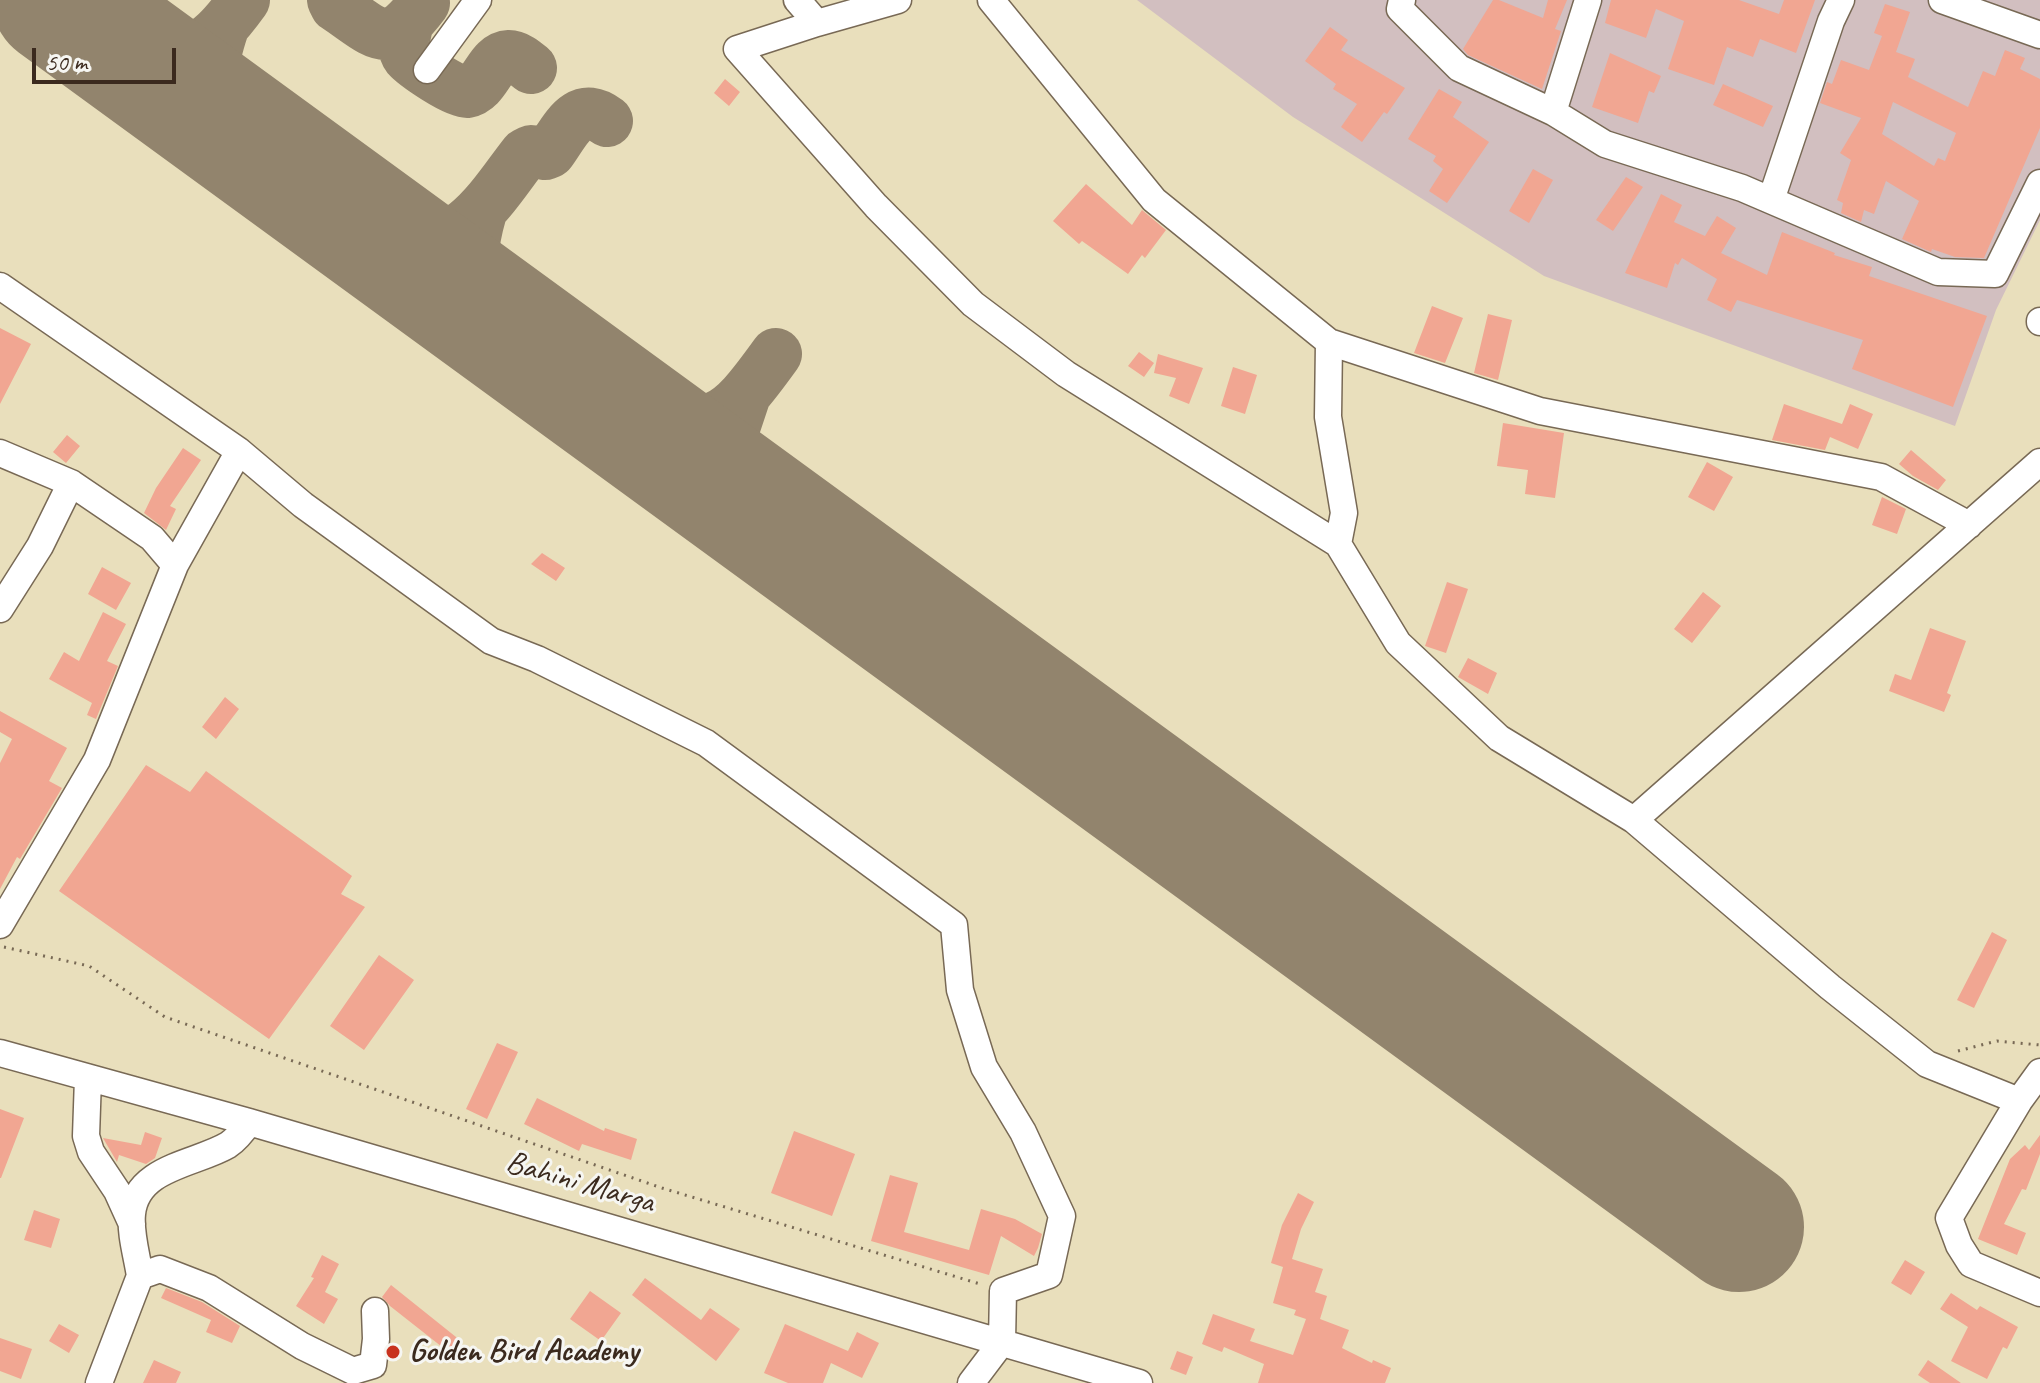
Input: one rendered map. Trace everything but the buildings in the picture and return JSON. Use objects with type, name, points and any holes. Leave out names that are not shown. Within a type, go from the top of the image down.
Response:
[{"type":"street","points":[[427,70],[478,0]]},
{"type":"street","points":[[797,0],[817,23]]},
{"type":"street","points":[[898,0],[737,49],[876,206],[973,304],[1066,374],[1338,544],[1398,643],[1499,738],[1634,820],[1830,987],[1927,1064],[2019,1101]]},
{"type":"street","points":[[991,0],[1154,200],[1329,342],[1540,411],[1881,477],[1969,525]]},
{"type":"street","points":[[1402,0],[1400,9],[1459,68],[1553,112],[1605,144],[1742,188],[1938,272],[1995,274],[2040,183]]},
{"type":"street","points":[[1553,112],[1588,0]]},
{"type":"street","points":[[1771,200],[1831,21],[1841,0]]},
{"type":"street","points":[[1942,0],[2040,35]]},
{"type":"street","points":[[0,286],[239,451],[303,505],[491,641],[537,659],[706,743],[954,925],[960,990],[984,1067],[1023,1132],[1062,1216],[1049,1275],[1003,1291],[1002,1342],[971,1383]]},
{"type":"street","points":[[1329,342],[1328,417],[1344,513],[1338,544]]},
{"type":"street","points":[[0,925],[97,760],[175,565],[239,451]]},
{"type":"street","points":[[0,453],[71,483],[152,538],[175,565]]},
{"type":"street","points":[[1634,820],[2040,462]]},
{"type":"street","points":[[0,609],[40,546],[71,483]]},
{"type":"street","name":"Bahini Marga","points":[[0,1053],[249,1122],[1139,1383]]},
{"type":"street","points":[[2040,1072],[2019,1101],[1949,1218],[1959,1245],[1971,1264],[2040,1293]]},
{"type":"street","points":[[88,1078],[86,1136],[91,1152],[117,1191],[132,1224]]},
{"type":"street","points":[[99,1383],[140,1276],[132,1224],[134,1203],[141,1189],[155,1177],[227,1145],[249,1122]]},
{"type":"street","points":[[140,1276],[160,1269],[209,1288],[302,1346],[353,1371],[373,1365],[375,1311]]},
{"type":"path","points":[[0,946],[89,966],[165,1017],[662,1188],[1003,1291]]},
{"type":"path","points":[[1927,1064],[1970,1046],[1997,1041],[2040,1045]]},
{"type":"shaded area","points":[[1137,0],[2040,0],[2040,220],[1996,310],[1955,426],[1544,276],[1293,117]]},
{"type":"taxiway","points":[[118,45],[160,54],[191,50],[217,32],[244,0]]},
{"type":"taxiway","points":[[333,0],[336,6],[363,25],[382,34],[401,28],[424,3]]},
{"type":"taxiway","points":[[407,26],[404,46],[408,57],[436,78],[462,91],[467,92],[479,85],[502,58],[515,57],[531,68]]},
{"type":"taxiway","points":[[223,28],[215,57],[213,81],[219,105],[235,130]]},
{"type":"taxiway","points":[[373,231],[403,241],[424,242],[443,238],[475,216],[525,154],[531,151],[550,152],[567,127],[580,115],[588,113],[607,121]]},
{"type":"taxiway","points":[[481,212],[473,247],[475,272],[484,295],[502,325]]},
{"type":"taxiway","points":[[628,416],[681,422],[700,422],[716,417],[743,396],[776,354]]},
{"type":"taxiway","points":[[744,398],[734,428],[734,451],[750,506]]},
{"type":"runway","points":[[57,0],[1739,1227]]},
{"type":"place","name":"Golden Bird Academy","points":[[393,1352]]}]
